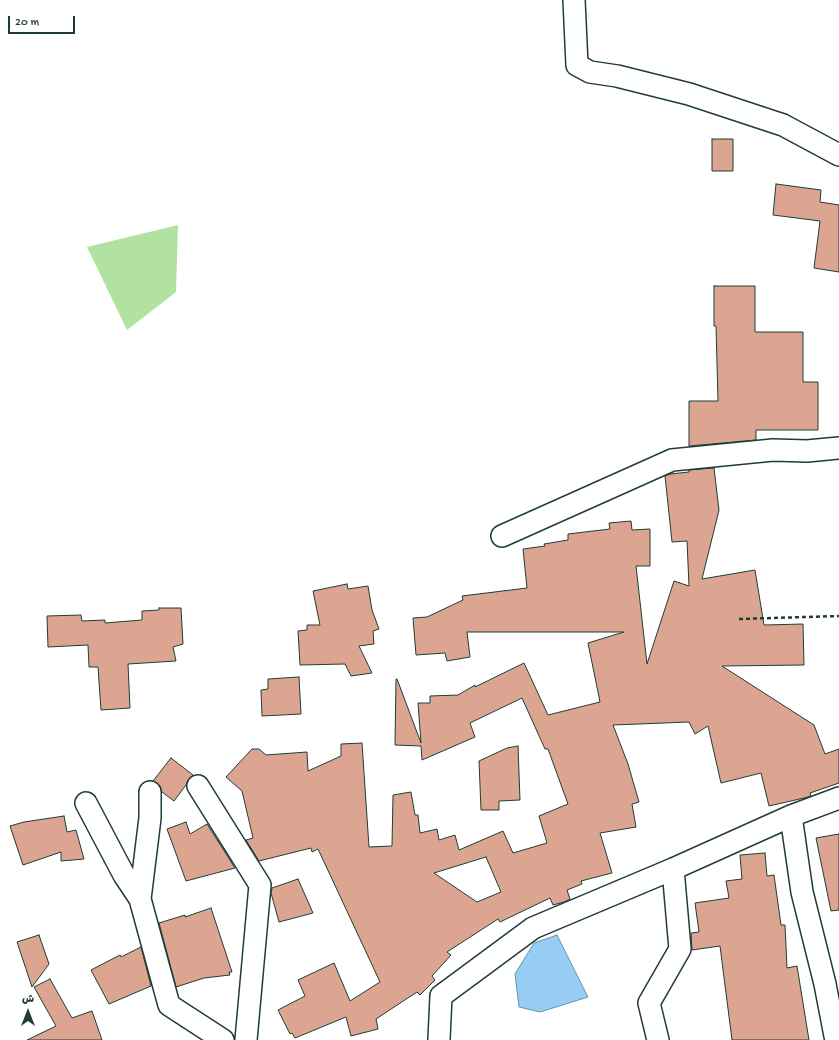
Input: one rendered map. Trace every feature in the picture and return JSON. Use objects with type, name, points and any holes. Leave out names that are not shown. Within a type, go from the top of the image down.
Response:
[{"type":"street","points":[[574,0],[578,65],[590,72],[617,76],[690,94],[776,123],[839,155]]},
{"type":"street","points":[[502,536],[672,460],[773,450],[807,451],[839,448]]},
{"type":"street","points":[[198,786],[260,885],[246,1040]]},
{"type":"street","points":[[140,899],[150,818],[150,792]]},
{"type":"street","points":[[439,1040],[441,996],[533,928],[672,869],[791,816],[839,798]]},
{"type":"street","points":[[86,803],[124,875],[140,899],[169,1005],[223,1040]]},
{"type":"street","points":[[791,816],[802,892],[825,984],[835,1036],[838,1040]]},
{"type":"street","points":[[658,1040],[649,1003],[680,949],[672,869]]},
{"type":"path","points":[[739,619],[839,616]]},
{"type":"green space","points":[[178,225],[176,292],[127,330],[87,247]]},
{"type":"water","points":[[557,935],[588,997],[540,1012],[519,1007],[515,974],[534,943]]},
{"type":"building","points":[[712,139],[733,139],[733,171],[712,171]]},
{"type":"building","points":[[776,184],[821,190],[820,202],[839,205],[839,272],[814,268],[820,221],[773,215]]},
{"type":"building","points":[[714,286],[755,286],[755,332],[803,332],[803,382],[818,382],[818,430],[756,430],[756,440],[689,446],[689,401],[718,401],[716,326],[714,326]]},
{"type":"building","points":[[714,468],[719,510],[702,579],[755,570],[764,625],[803,624],[804,665],[722,666],[814,725],[825,754],[839,749],[839,783],[810,793],[811,796],[769,806],[761,773],[721,783],[708,726],[695,734],[689,722],[613,725],[628,764],[639,802],[632,804],[636,827],[600,833],[612,873],[581,881],[582,884],[567,890],[570,899],[564,902],[553,905],[550,898],[500,922],[498,919],[447,952],[451,955],[432,976],[435,980],[420,995],[417,992],[376,1019],[378,1029],[351,1036],[346,1017],[295,1038],[292,1033],[290,1034],[278,1010],[305,996],[298,980],[334,963],[350,1001],[380,982],[318,849],[312,852],[311,848],[259,861],[246,840],[253,838],[242,791],[226,777],[252,749],[259,749],[266,755],[307,752],[308,771],[341,756],[341,744],[362,743],[369,847],[392,846],[393,795],[411,792],[415,815],[418,815],[420,833],[437,829],[439,840],[455,835],[459,850],[503,831],[513,853],[547,843],[539,816],[568,804],[548,749],[545,749],[522,698],[470,723],[475,737],[422,760],[421,746],[395,745],[396,679],[421,743],[418,703],[430,703],[430,696],[458,695],[475,685],[475,687],[524,663],[548,715],[600,702],[588,643],[624,632],[467,632],[470,657],[447,661],[445,653],[416,655],[413,618],[427,617],[463,600],[462,596],[527,588],[523,549],[545,546],[544,544],[568,540],[568,534],[610,529],[609,523],[631,521],[632,530],[650,529],[650,566],[636,566],[647,664],[674,581],[689,586],[687,541],[672,542],[665,476],[689,472],[689,470]],"holes":[[[486,857],[501,892],[477,902],[434,873]]]},
{"type":"building","points":[[347,584],[348,589],[368,586],[372,610],[379,629],[373,631],[374,644],[359,646],[372,673],[351,676],[345,664],[300,665],[298,631],[307,630],[307,625],[320,625],[313,591]]},
{"type":"building","points":[[159,608],[181,608],[183,644],[173,647],[176,661],[128,664],[130,708],[101,710],[98,667],[89,667],[88,645],[48,647],[47,616],[81,615],[82,621],[105,620],[105,623],[142,620],[142,611],[159,610]]},
{"type":"building","points":[[299,677],[301,714],[262,716],[261,690],[268,689],[268,679]]},
{"type":"building","points":[[518,746],[520,800],[499,801],[499,810],[481,810],[479,761],[507,748]]},
{"type":"building","points":[[171,758],[193,775],[174,801],[162,792],[160,786],[153,781]]},
{"type":"building","points":[[64,816],[67,832],[76,830],[84,859],[61,861],[61,852],[23,865],[10,826],[24,822]]},
{"type":"building","points":[[186,822],[190,834],[207,824],[235,868],[186,881],[167,829]]},
{"type":"building","points":[[839,834],[839,910],[831,911],[816,838]]},
{"type":"building","points":[[765,853],[767,876],[774,875],[781,925],[785,925],[787,968],[797,966],[809,1040],[732,1040],[720,946],[692,950],[691,933],[699,932],[695,903],[729,898],[726,881],[742,879],[740,855]]},
{"type":"building","points":[[298,879],[313,913],[279,922],[271,893],[272,888]]},
{"type":"building","points":[[211,908],[232,972],[229,972],[230,975],[204,978],[176,987],[159,923],[185,915],[185,917]]},
{"type":"building","points":[[39,935],[49,964],[32,987],[17,942]]},
{"type":"building","points":[[141,947],[151,986],[109,1004],[91,970],[120,955],[121,957]]},
{"type":"building","points":[[50,979],[72,1018],[92,1011],[102,1040],[27,1040],[56,1026],[34,987]]}]
